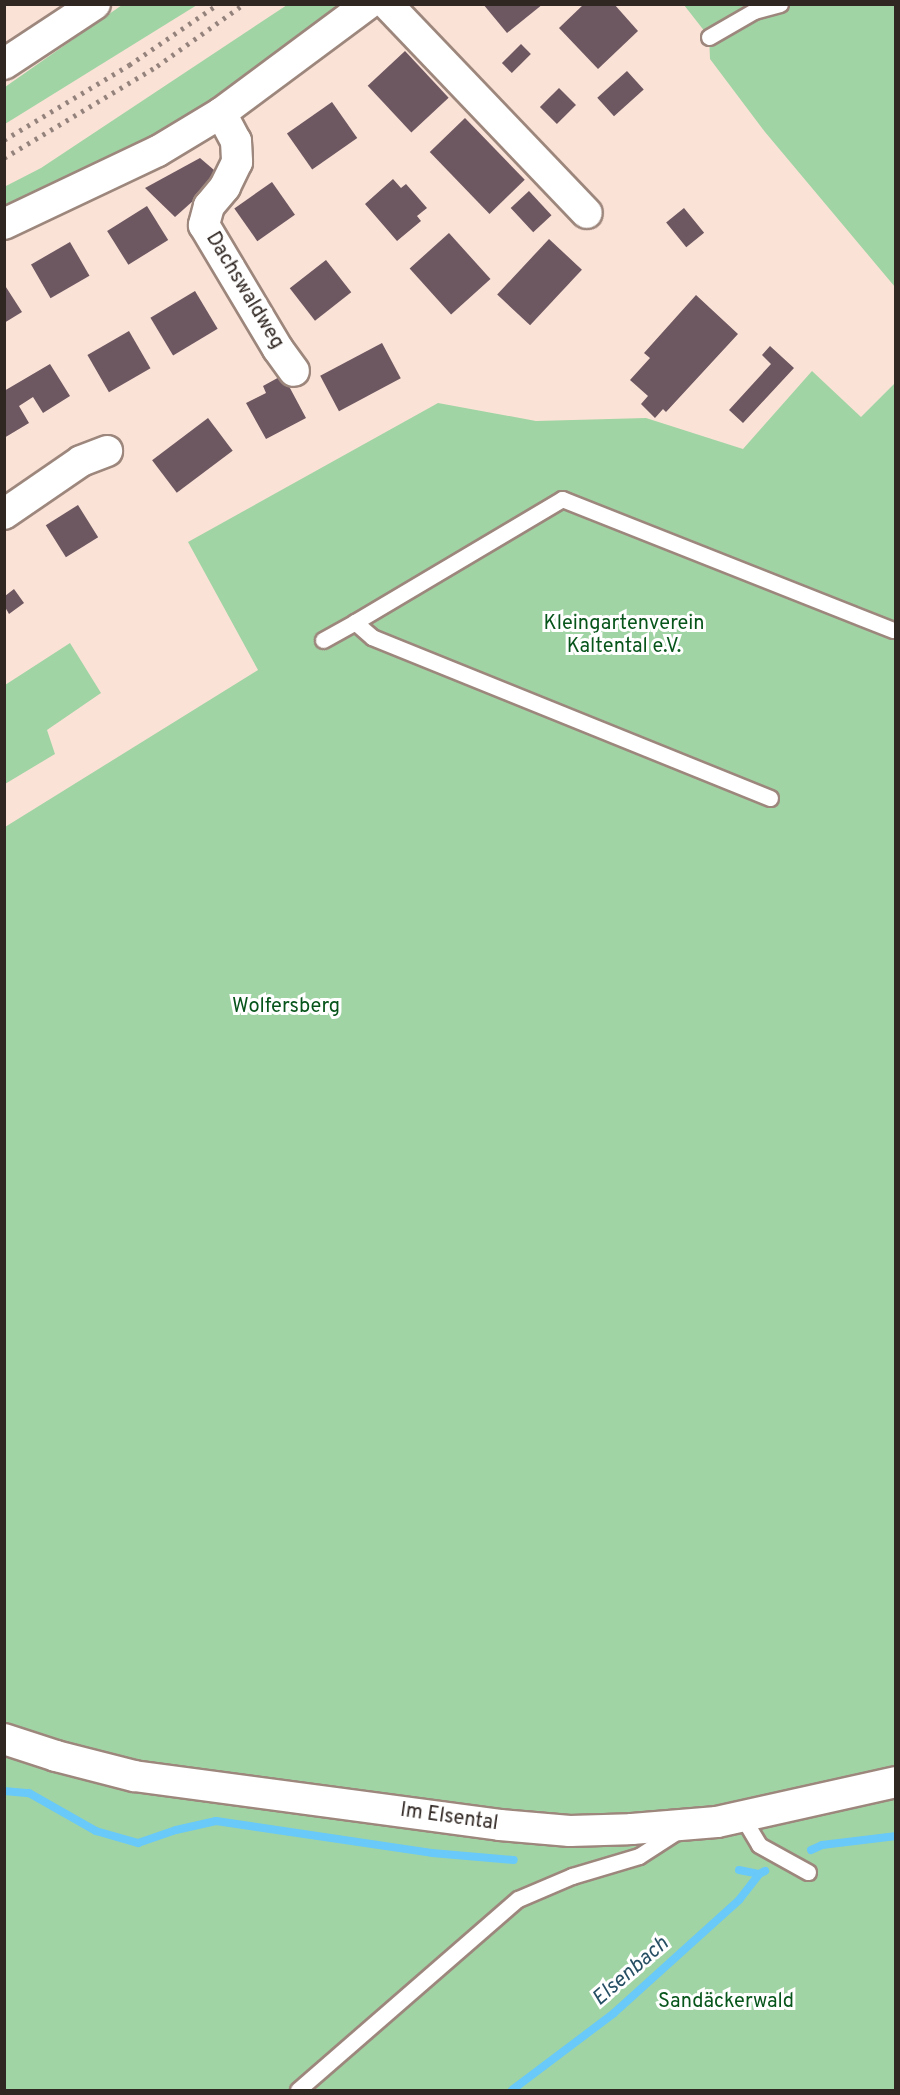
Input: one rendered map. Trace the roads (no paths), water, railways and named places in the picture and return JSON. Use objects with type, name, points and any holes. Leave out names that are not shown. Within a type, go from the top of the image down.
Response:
[{"type":"street","points":[[4,64],[95,4]]},
{"type":"street","points":[[4,224],[159,151],[221,112],[368,4]]},
{"type":"street","points":[[387,4],[587,213]]},
{"type":"street","name":"Dachswaldweg","points":[[221,112],[236,141],[237,162],[225,187],[210,206],[204,225],[278,349],[294,371]]},
{"type":"street","points":[[4,514],[81,461],[108,451]]},
{"type":"street","name":"Im Elsental","points":[[4,1739],[56,1756],[134,1776],[500,1826],[570,1831],[687,1826],[743,1818],[896,1782]]},
{"type":"lane","points":[[709,37],[754,11],[780,4]]},
{"type":"lane","points":[[323,640],[562,499],[893,630]]},
{"type":"lane","points":[[355,622],[372,637],[770,798]]},
{"type":"lane","points":[[743,1818],[759,1845],[808,1872]]},
{"type":"lane","points":[[298,2091],[518,1899],[572,1876],[639,1856],[687,1826]]},
{"type":"waterway","points":[[4,1791],[29,1793],[96,1831],[138,1843],[176,1830],[216,1821],[432,1853],[514,1860]]},
{"type":"waterway","name":"Elsenbach","points":[[811,1850],[822,1845],[896,1836]]},
{"type":"waterway","points":[[739,1870],[759,1874]]},
{"type":"waterway","name":"Elsenbach","points":[[512,2090],[614,2013],[739,1900],[759,1874],[765,1871]]},
{"type":"railway","points":[[4,140],[129,65],[218,4]]},
{"type":"railway","points":[[4,158],[157,66],[244,4]]},
{"type":"park label","name":"Kleingartenverein Kaltental e.V.","points":[[624,636]]},
{"type":"park label","name":"Wolfersberg","points":[[286,1007]]},
{"type":"park label","name":"Sandäckerwald","points":[[726,2002]]}]
